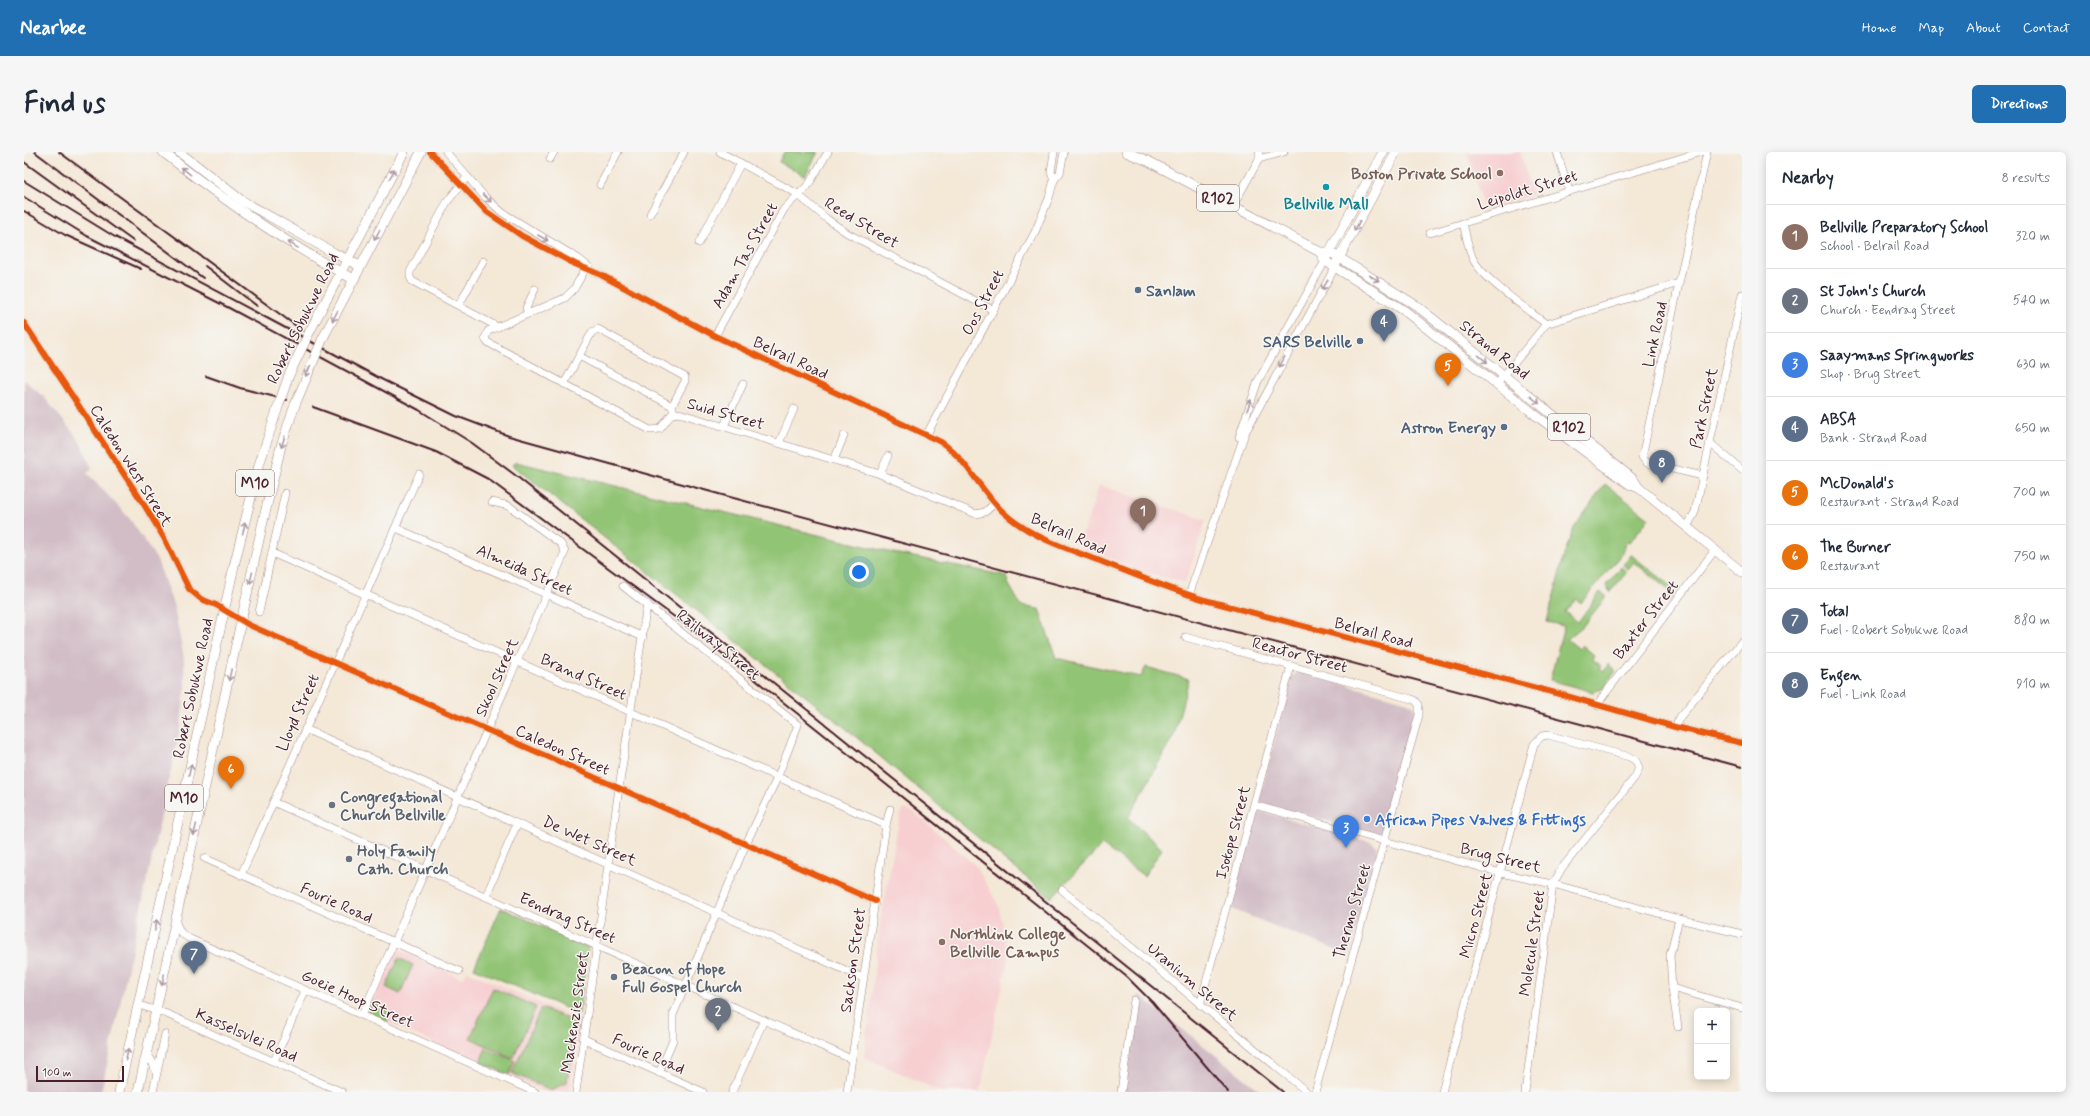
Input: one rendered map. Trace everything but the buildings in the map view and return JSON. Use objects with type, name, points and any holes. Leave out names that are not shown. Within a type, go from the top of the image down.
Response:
[{"type":"main road","points":[[163,152],[231,205],[327,265],[353,279]]},
{"type":"main road","points":[[179,152],[241,200],[334,253],[360,266]]},
{"type":"main road","name":"Robert Sobukwe Road","points":[[119,1092],[224,610],[259,465],[289,375],[340,272],[404,152]]},
{"type":"main road","name":"Robert Sobukwe Road","points":[[138,1092],[275,471],[295,405],[323,338],[421,152]]},
{"type":"main road","name":"Strand Road","points":[[1126,152],[1148,161],[1233,206],[1340,258],[1417,306],[1633,479],[1639,488],[1742,572]]},
{"type":"main road","name":"Strand Road","points":[[1137,152],[1148,161]]},
{"type":"main road","points":[[1325,252],[1383,152]]},
{"type":"main road","points":[[1334,267],[1396,152]]},
{"type":"main road","name":"Strand Road","points":[[1325,252],[1325,261],[1389,300],[1583,450],[1629,484],[1639,488]]},
{"type":"main road","points":[[1417,306],[1415,312],[1435,329],[1441,340]]},
{"type":"main road","points":[[1564,424],[1563,428],[1578,442],[1583,450]]},
{"type":"street","name":"Belrail Road","points":[[430,152],[487,212],[509,228],[586,267]]},
{"type":"street","name":"Belrail Road","points":[[446,152],[503,213],[594,272],[715,336],[927,434],[941,442],[954,452],[994,504],[1017,524],[1049,542],[1189,595],[1563,695],[1675,727],[1742,743]]},
{"type":"street","points":[[550,159],[554,152]]},
{"type":"street","points":[[600,186],[618,152]]},
{"type":"street","points":[[650,214],[684,152]]},
{"type":"street","name":"Reed Street","points":[[720,152],[798,196],[847,233],[992,310]]},
{"type":"street","name":"Adam Tas Street","points":[[715,336],[777,221],[787,205],[813,180],[828,152]]},
{"type":"street","name":"Oos Street","points":[[1054,152],[1051,172],[1054,180]]},
{"type":"street","name":"Oos Street","points":[[927,434],[1035,232],[1049,198],[1054,180],[1060,173],[1064,152]]},
{"type":"street","points":[[1233,206],[1259,156],[1284,152]]},
{"type":"street","points":[[1557,152],[1569,191]]},
{"type":"street","name":"Leipoldt Street","points":[[1430,233],[1701,152]]},
{"type":"street","name":"Link Road","points":[[1702,476],[1647,464],[1642,457],[1707,152]]},
{"type":"street","points":[[699,243],[741,163]]},
{"type":"street","points":[[467,176],[447,202],[409,275],[412,281],[498,327],[565,298],[574,289],[586,267]]},
{"type":"street","points":[[1463,223],[1473,259],[1478,266],[1491,279],[1546,324]]},
{"type":"street","points":[[459,305],[483,261]]},
{"type":"street","points":[[1230,470],[1243,422],[1258,381],[1325,261]]},
{"type":"street","points":[[1189,595],[1230,470],[1244,433],[1334,267]]},
{"type":"street","points":[[1497,384],[1546,324],[1679,283]]},
{"type":"street","points":[[528,314],[526,308],[535,289]]},
{"type":"street","name":"Park Street","points":[[1687,527],[1695,512],[1740,315],[1742,294]]},
{"type":"street","name":"Caledon West Street","points":[[24,323],[143,503],[164,538],[189,589],[201,599],[224,610],[241,621]]},
{"type":"street","name":"Suid Street","points":[[498,327],[486,333],[485,338],[489,344],[650,430],[660,429],[673,410],[681,414],[880,474],[976,514],[985,512],[994,504]]},
{"type":"street","points":[[564,384],[579,356],[592,332],[598,330],[682,374],[685,377],[685,381],[673,410],[579,356]]},
{"type":"street","points":[[724,426],[743,384]]},
{"type":"street","points":[[779,443],[794,408]]},
{"type":"street","points":[[834,460],[844,436]]},
{"type":"street","points":[[1710,443],[1742,470]]},
{"type":"street","points":[[880,474],[888,456]]},
{"type":"street","name":"Lloyd Street","points":[[241,875],[334,662],[396,528],[419,474]]},
{"type":"street","points":[[259,612],[285,493]]},
{"type":"street","name":"Skool Street","points":[[362,1015],[563,560],[565,552],[561,544],[509,506],[492,502]]},
{"type":"street","name":"Almeida Street","points":[[396,528],[548,594],[643,638]]},
{"type":"street","name":"Baxter Street","points":[[1598,706],[1601,699],[1714,550]]},
{"type":"street","name":"Brand Street","points":[[272,554],[778,776],[886,825]]},
{"type":"street","name":"Railway Street","points":[[623,586],[798,725],[778,776]]},
{"type":"street","name":"Mackenzie Street","points":[[576,1092],[630,712],[643,638],[647,604]]},
{"type":"street","name":"Caledon Street","points":[[241,621],[875,900]]},
{"type":"street","name":"Reactor Street","points":[[1185,637],[1408,698]]},
{"type":"street","points":[[1675,727],[1680,717],[1742,641]]},
{"type":"street","name":"Isotope Street","points":[[1200,1005],[1291,666]]},
{"type":"street","name":"Thermo Street","points":[[1316,1092],[1419,715],[1419,705],[1414,700],[1408,698]]},
{"type":"street","name":"De Wet Street","points":[[305,729],[863,978]]},
{"type":"street","name":"Micro Street","points":[[1442,1092],[1534,744],[1542,736],[1548,735],[1630,758],[1636,761],[1639,768],[1635,777]]},
{"type":"street","points":[[659,1073],[674,1040],[673,1015],[746,844],[778,776]]},
{"type":"street","name":"Molecule Street","points":[[1525,1092],[1553,884],[1562,868],[1635,777]]},
{"type":"street","name":"Eendrag Street","points":[[273,802],[851,1059]]},
{"type":"street","name":"Brug Street","points":[[1254,805],[1501,872],[1553,884],[1680,919],[1742,934]]},
{"type":"street","name":"Sackson Street","points":[[846,1092],[886,825],[890,809]]},
{"type":"street","points":[[486,896],[518,824]]},
{"type":"street","name":"Fourie Road","points":[[204,858],[459,971]]},
{"type":"street","name":"Uranium Street","points":[[1062,890],[1307,1092]]},
{"type":"street","points":[[1678,1027],[1672,988],[1670,955],[1680,919]]},
{"type":"street","name":"Goeie Hoop Street","points":[[176,923],[181,933],[190,939],[535,1092]]},
{"type":"street","points":[[1672,988],[1742,1008]]},
{"type":"street","points":[[274,1061],[305,991]]},
{"type":"street","points":[[1121,1092],[1134,1000]]},
{"type":"street","name":"Kasselsvlei Road","points":[[139,1005],[156,1010],[342,1092]]},
{"type":"street","points":[[732,1092],[764,1020]]},
{"type":"street","points":[[152,1092],[165,1034]]},
{"type":"street","name":"Fourie Road","points":[[584,1039],[703,1092]]},
{"type":"street","points":[[147,1053],[157,1074]]},
{"type":"shaded area","name":"Boston Private School","points":[[1467,152],[1520,152],[1533,195],[1484,209]]},
{"type":"shaded area","points":[[24,380],[44,397],[79,440],[92,468],[87,473],[130,519],[157,560],[174,607],[184,659],[185,686],[181,724],[101,1092],[24,1092]]},
{"type":"shaded area","points":[[1099,485],[1206,520],[1185,583],[1150,574],[1081,547],[1080,542]]},
{"type":"shaded area","points":[[1300,672],[1408,702],[1414,705],[1415,712],[1384,829],[1379,834],[1264,804],[1259,801],[1291,676]]},
{"type":"shaded area","name":"Northlink College Bellville Campus","points":[[905,809],[914,812],[977,867],[998,905],[1008,960],[980,1092],[942,1092],[864,1057],[880,924],[899,821],[902,811]]},
{"type":"shaded area","points":[[1262,812],[1371,842],[1376,846],[1377,853],[1349,955],[1229,908],[1253,816]]},
{"type":"shaded area","points":[[397,949],[463,979],[467,971],[580,1021],[570,1092],[545,1092],[367,1013]]},
{"type":"shaded area","points":[[1138,994],[1262,1092],[1124,1092]]},
{"type":"green space","points":[[784,152],[818,152],[805,176],[779,162]]},
{"type":"green space","points":[[516,462],[889,552],[1007,576],[1008,583],[1021,606],[1039,609],[1056,658],[1141,677],[1146,667],[1189,679],[1174,735],[1128,818],[1162,849],[1144,876],[1102,845],[1051,898],[832,717],[512,465]]},
{"type":"green space","points":[[1605,484],[1649,518],[1630,542],[1628,541],[1624,546],[1624,551],[1581,603],[1576,599],[1565,612],[1578,622],[1600,592],[1607,596],[1582,627],[1567,639],[1579,649],[1582,645],[1594,655],[1592,659],[1601,666],[1599,669],[1604,672],[1608,664],[1616,671],[1602,689],[1593,692],[1550,680],[1564,626],[1547,622],[1565,552],[1574,528]]},
{"type":"green space","points":[[1631,555],[1674,588],[1674,596],[1669,602],[1664,598],[1670,591],[1634,562],[1628,569],[1623,565]]},
{"type":"green space","points":[[1621,567],[1627,572],[1610,592],[1606,585]]},
{"type":"green space","points":[[501,908],[588,947],[579,1014],[474,968]]},
{"type":"green space","points":[[399,958],[413,965],[400,994],[386,987]]},
{"type":"green space","points":[[493,988],[536,1007],[513,1058],[470,1038]]},
{"type":"green space","points":[[372,1002],[391,1012],[387,1022],[367,1013]]},
{"type":"green space","points":[[541,1008],[575,1022],[567,1082],[551,1090],[512,1073]]},
{"type":"green space","points":[[486,1048],[515,1061],[509,1075],[480,1062]]},
{"type":"railway","points":[[35,152],[203,278]]},
{"type":"railway","points":[[59,152],[303,331]]},
{"type":"railway","points":[[24,162],[133,241]]},
{"type":"railway","points":[[24,181],[115,237],[383,380],[456,416],[509,436],[726,496],[1742,767]]},
{"type":"railway","points":[[24,197],[87,236],[229,308],[419,410],[472,443],[515,475],[1283,1092]]},
{"type":"railway","points":[[24,211],[65,235],[141,269]]},
{"type":"railway","points":[[205,266],[257,306]]},
{"type":"railway","points":[[206,376],[240,388],[287,400]]},
{"type":"railway","points":[[313,407],[436,452],[488,479],[703,638],[1127,977],[1152,1002],[1228,1092]]},
{"type":"cycle path","points":[[430,152],[487,212],[522,236],[575,264],[601,275],[715,336],[941,442],[960,459],[1000,510],[1031,532],[1053,543],[1152,582],[1205,600],[1563,695],[1675,727],[1742,743]]},
{"type":"cycle path","points":[[24,323],[143,503],[164,538],[189,589],[201,599],[216,605],[249,625],[875,901]]},
{"type":"place","name":"Boston Private School","points":[[1500,173]]},
{"type":"place","name":"Bellville Mall","points":[[1326,187]]},
{"type":"place","name":"Sanlam","points":[[1138,290]]},
{"type":"place","name":"SARS Belville","points":[[1360,341]]},
{"type":"place","name":"ABSA","points":[[1384,342]]},
{"type":"place","name":"McDonald's","points":[[1448,386]]},
{"type":"place","name":"Astron Energy","points":[[1504,427]]},
{"type":"place","name":"Engen","points":[[1662,483]]},
{"type":"place","name":"Bellville Preparatory School","points":[[1143,531]]},
{"type":"place","name":"The Burner","points":[[231,789]]},
{"type":"place","name":"Congregational Church Bellville","points":[[332,805]]},
{"type":"place","name":"African Pipes Valves & Fittings","points":[[1367,819]]},
{"type":"place","name":"Saaymans Springworks","points":[[1346,848]]},
{"type":"place","name":"Holy Family Cath. Church","points":[[349,859]]},
{"type":"place","name":"Northlink College Bellville Campus","points":[[942,942]]},
{"type":"place","name":"Total","points":[[194,974]]},
{"type":"place","name":"Beacon of Hope Full Gospel Church","points":[[614,977]]},
{"type":"place","name":"St John's Church","points":[[718,1031]]}]
